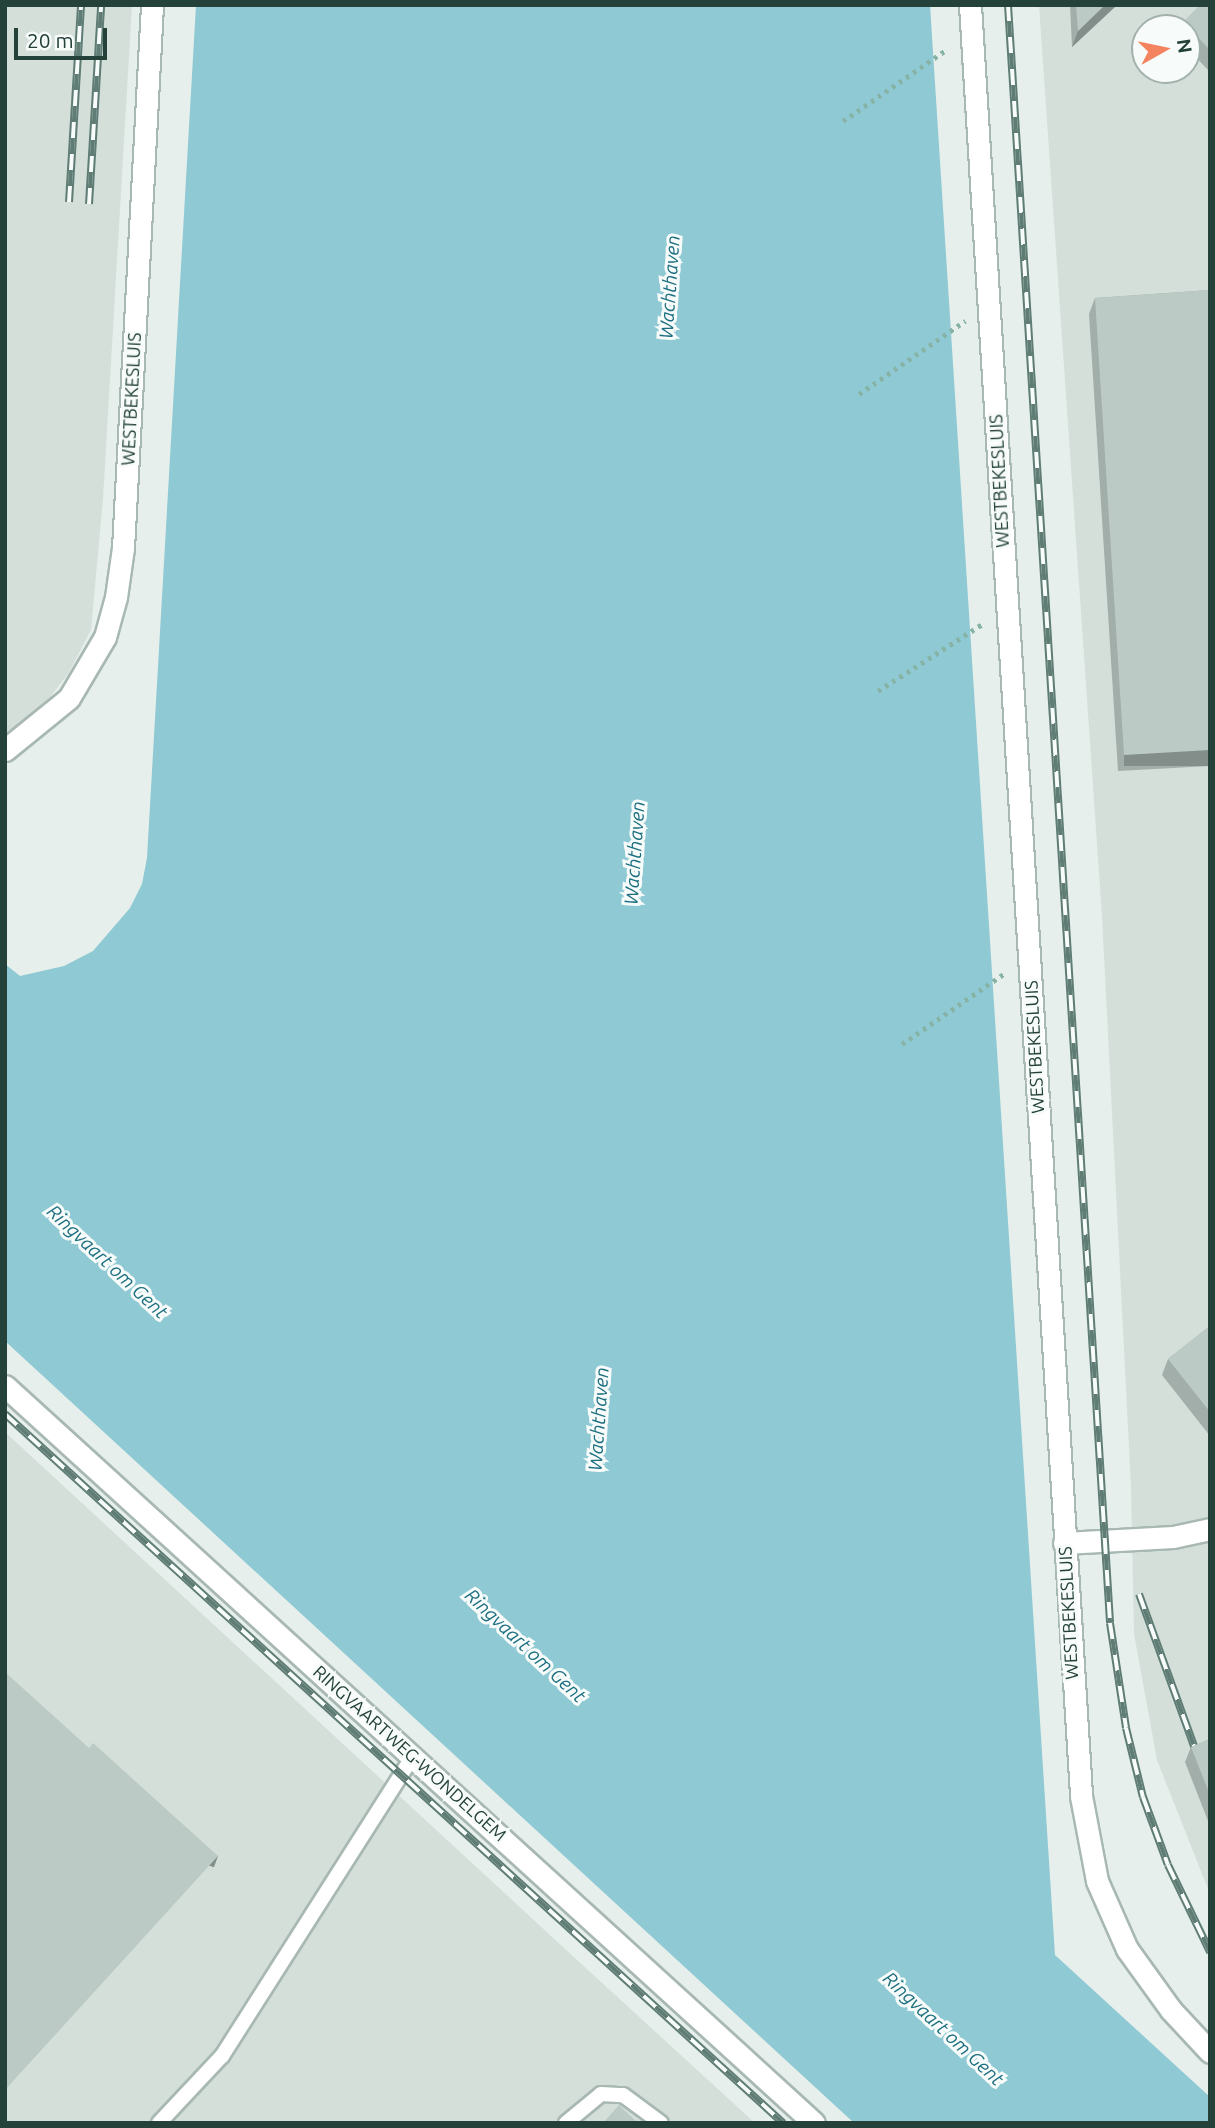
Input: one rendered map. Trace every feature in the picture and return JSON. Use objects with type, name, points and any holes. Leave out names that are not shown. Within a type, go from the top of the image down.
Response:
[{"type":"street","name":"WESTBEKESLUIS","points":[[5,750],[69,698],[105,637],[116,597],[123,548],[152,5]]},
{"type":"street","name":"WESTBEKESLUIS","points":[[970,5],[1081,1796],[1097,1881],[1113,1920],[1146,1979],[1210,2052]]},
{"type":"street","name":"RINGVAARTWEG-WONDELGEM","points":[[5,1386],[814,2123]]},
{"type":"street","points":[[1064,1544],[1173,1537],[1210,1529]]},
{"type":"lane","points":[[159,2123],[222,2056],[413,1756]]},
{"type":"lane","points":[[566,2123],[601,2094],[624,2095],[661,2123]]},
{"type":"path","points":[[843,121],[952,46]]},
{"type":"path","points":[[859,394],[970,318]]},
{"type":"path","points":[[878,691],[989,620]]},
{"type":"path","points":[[902,1044],[1004,973]]},
{"type":"shaded area","points":[[5,5],[132,5],[103,499],[91,630],[68,674],[38,712],[5,733]]},
{"type":"shaded area","points":[[1039,5],[1210,5],[1210,1894],[1157,1760],[1134,1634],[1131,1487],[1102,916]]},
{"type":"shaded area","points":[[5,1432],[576,1959],[755,2123],[5,2123]]},
{"type":"water","points":[[196,5],[930,5],[1055,1955],[1210,2097],[1210,2123],[854,2123],[5,1341],[5,964],[20,976],[64,966],[93,951],[130,908],[142,884],[147,858]]},
{"type":"building","points":[[1076,5],[1105,5],[1078,31]]},
{"type":"building","points":[[1200,5],[1210,5],[1210,50],[1201,41],[1201,14],[1191,14]]},
{"type":"building","points":[[1210,290],[1210,750],[1124,755],[1095,298]]},
{"type":"building","points":[[1210,1326],[1210,1412],[1168,1359]]},
{"type":"building","points":[[5,1672],[89,1748],[93,1743],[218,1856],[5,2090]]},
{"type":"building","points":[[1210,1739],[1210,1795],[1191,1747]]},
{"type":"building","points":[[619,2105],[638,2123],[603,2123]]},
{"type":"railway","points":[[69,202],[81,5]]},
{"type":"railway","points":[[89,204],[101,5]]},
{"type":"railway","points":[[1008,5],[1110,1623],[1126,1728],[1143,1797],[1168,1865],[1210,1952]]},
{"type":"railway","points":[[5,1414],[783,2123]]},
{"type":"railway","points":[[1139,1594],[1210,1790]]},
{"type":"water label","name":"Wachthaven","points":[[670,287]]},
{"type":"water label","name":"Wachthaven","points":[[635,853]]},
{"type":"water label","name":"Ringvaart om Gent","points":[[107,1262]]},
{"type":"water label","name":"Wachthaven","points":[[599,1419]]},
{"type":"water label","name":"Ringvaart om Gent","points":[[525,1646]]},
{"type":"water label","name":"Ringvaart om Gent","points":[[943,2029]]}]
